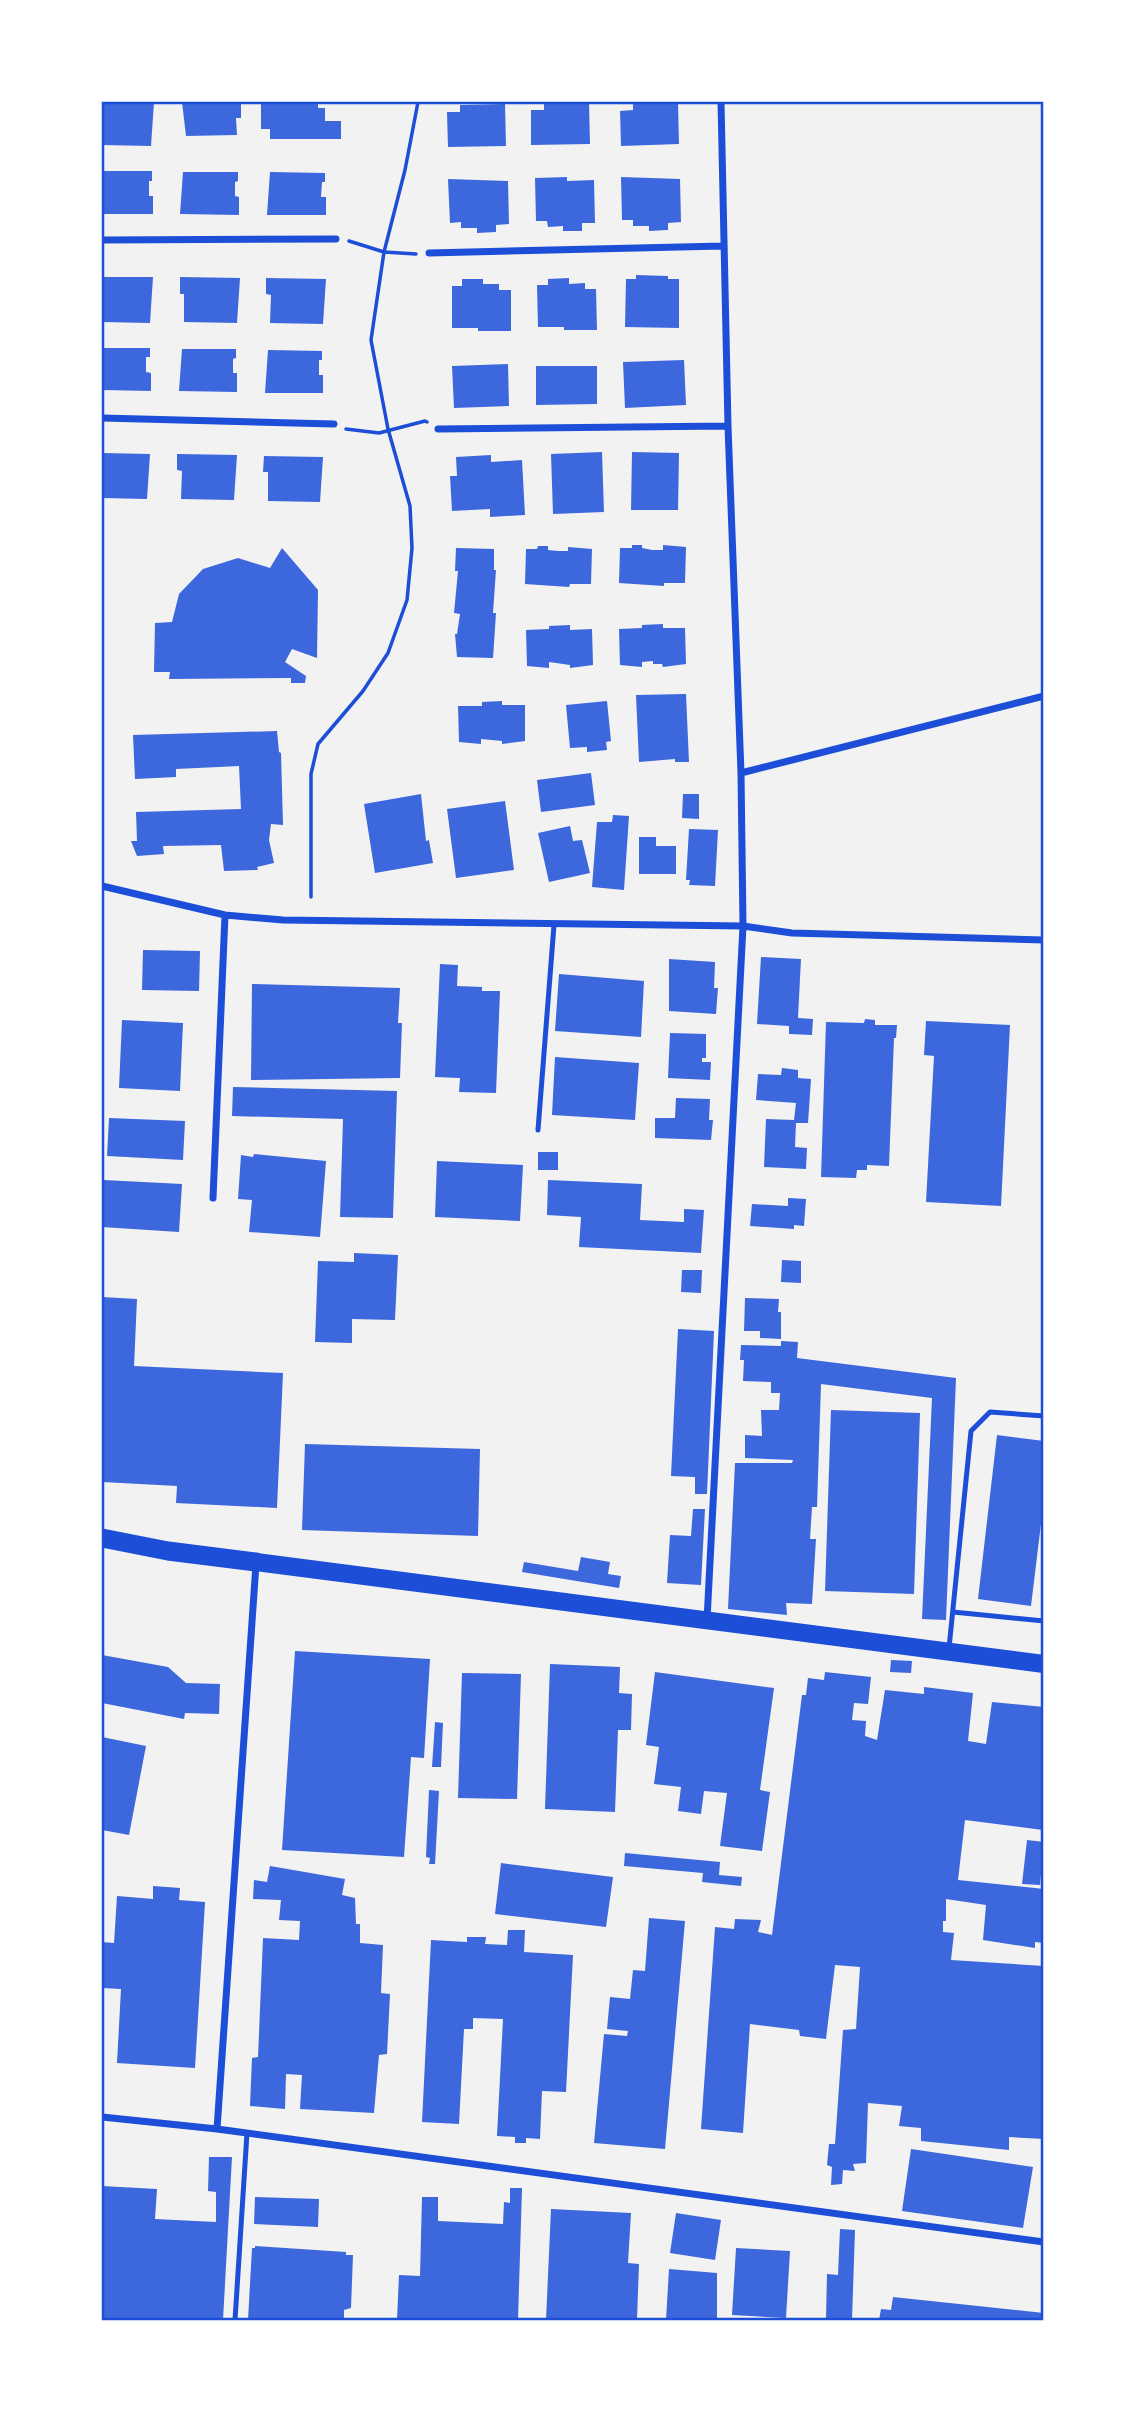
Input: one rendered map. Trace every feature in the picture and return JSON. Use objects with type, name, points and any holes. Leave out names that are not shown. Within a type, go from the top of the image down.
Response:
[{"type":"highway","points":[[102,1538],[168,1552]]},
{"type":"highway","points":[[102,1550],[168,1552],[256,1562]]},
{"type":"main road","points":[[256,1562],[1044,1664]]},
{"type":"street","points":[[707,1620],[743,926],[721,102]]},
{"type":"street","points":[[102,240],[337,239]]},
{"type":"street","points":[[429,253],[723,247]]},
{"type":"street","points":[[102,418],[334,424]]},
{"type":"street","points":[[438,429],[728,426]]},
{"type":"street","points":[[741,773],[1044,696]]},
{"type":"street","points":[[102,877],[111,887]]},
{"type":"street","points":[[102,886],[225,915],[283,920],[743,926],[792,933],[1044,940]]},
{"type":"street","points":[[213,1198],[225,915]]},
{"type":"street","points":[[217,2129],[256,1562]]},
{"type":"street","points":[[102,2117],[217,2129],[1044,2242]]},
{"type":"lane","points":[[538,1130],[554,925]]},
{"type":"lane","points":[[949,1651],[971,1431],[990,1412],[1044,1416]]},
{"type":"lane","points":[[953,1612],[1044,1620]]},
{"type":"lane","points":[[234,2320],[247,2133]]},
{"type":"path","points":[[312,897],[311,774],[318,744],[363,691],[388,653],[407,600],[412,548],[410,506],[388,429],[371,340],[384,251],[405,170],[418,102]]},
{"type":"path","points":[[337,239],[384,251],[429,253]]},
{"type":"path","points":[[334,424],[341,428],[379,433],[425,421],[438,429]]},
{"type":"building","points":[[102,102],[154,102],[151,146],[102,145]]},
{"type":"building","points":[[182,102],[241,102],[241,118],[236,118],[237,135],[186,136]]},
{"type":"building","points":[[261,102],[318,102],[318,108],[325,108],[325,121],[341,121],[341,139],[270,139],[270,129],[261,129]]},
{"type":"building","points":[[589,102],[590,144],[531,145],[531,110],[544,110],[544,103]]},
{"type":"building","points":[[633,103],[678,103],[679,144],[621,146],[620,111],[633,110]]},
{"type":"building","points":[[505,104],[506,146],[448,147],[447,112],[460,112],[460,105]]},
{"type":"building","points":[[102,171],[152,171],[149,196],[153,196],[153,214],[102,214]]},
{"type":"building","points":[[183,172],[238,172],[235,196],[239,197],[239,215],[180,214]]},
{"type":"building","points":[[270,172],[325,173],[321,197],[326,197],[326,215],[267,215]]},
{"type":"building","points":[[567,177],[567,181],[594,180],[595,223],[582,223],[582,231],[563,231],[563,226],[548,227],[547,221],[536,221],[535,178]]},
{"type":"building","points":[[621,177],[680,179],[681,222],[668,223],[668,230],[649,231],[649,226],[633,226],[633,220],[622,220]]},
{"type":"building","points":[[448,179],[508,181],[509,224],[496,225],[496,232],[477,233],[477,228],[461,228],[461,222],[450,223]]},
{"type":"building","points":[[636,275],[679,279],[679,328],[625,327],[626,279],[636,279]]},
{"type":"building","points":[[102,277],[153,277],[150,323],[102,322]]},
{"type":"building","points":[[180,277],[240,278],[237,323],[184,322],[184,294],[180,294]]},
{"type":"building","points":[[266,278],[326,279],[323,324],[270,323],[271,295],[266,294]]},
{"type":"building","points":[[569,278],[569,284],[585,283],[585,289],[596,289],[597,330],[538,327],[537,285],[548,285],[548,279]]},
{"type":"building","points":[[462,279],[483,279],[483,284],[499,284],[499,290],[511,290],[511,331],[452,328],[452,286],[462,286]]},
{"type":"building","points":[[102,348],[150,348],[150,357],[146,357],[146,372],[151,373],[151,391],[102,390]]},
{"type":"building","points":[[182,349],[236,349],[233,373],[237,373],[237,392],[179,391]]},
{"type":"building","points":[[268,350],[322,351],[319,375],[323,375],[323,393],[265,393]]},
{"type":"building","points":[[684,360],[686,405],[625,408],[623,362]]},
{"type":"building","points":[[508,364],[509,406],[454,408],[452,366]]},
{"type":"building","points":[[536,366],[597,366],[597,404],[536,405]]},
{"type":"building","points":[[602,452],[604,512],[553,514],[551,454]]},
{"type":"building","points":[[632,452],[679,453],[678,510],[631,510]]},
{"type":"building","points":[[102,453],[150,454],[147,499],[102,498]]},
{"type":"building","points":[[177,454],[237,455],[234,500],[181,499],[182,471],[177,470]]},
{"type":"building","points":[[491,455],[491,462],[522,460],[525,515],[490,517],[490,509],[452,511],[450,476],[457,476],[456,457]]},
{"type":"building","points":[[264,456],[323,457],[320,502],[268,501],[268,472],[263,472]]},
{"type":"building","points":[[632,545],[642,545],[642,548],[652,550],[663,550],[663,545],[686,547],[685,583],[664,583],[664,586],[619,583],[620,548],[632,548]]},
{"type":"building","points":[[538,546],[548,546],[548,550],[558,551],[568,551],[568,547],[592,549],[591,584],[570,584],[569,587],[525,584],[526,549],[537,549]]},
{"type":"building","points":[[282,548],[318,590],[317,658],[292,649],[285,662],[306,676],[305,683],[291,683],[291,678],[169,679],[170,672],[154,672],[155,623],[172,622],[179,594],[203,569],[238,558],[270,568]]},
{"type":"building","points":[[456,548],[494,549],[496,570],[493,613],[496,613],[493,658],[457,657],[455,634],[460,614],[454,613],[458,571],[455,571]]},
{"type":"building","points":[[663,624],[663,628],[685,628],[686,664],[663,667],[662,664],[653,664],[653,661],[642,662],[642,667],[620,665],[619,629]]},
{"type":"building","points":[[570,625],[570,630],[592,629],[593,665],[570,668],[570,665],[549,662],[549,668],[527,666],[526,630]]},
{"type":"building","points":[[686,694],[689,762],[675,762],[675,759],[639,762],[636,695]]},
{"type":"building","points":[[502,701],[502,705],[525,705],[525,741],[502,744],[502,741],[481,739],[481,744],[459,742],[458,706],[482,706],[482,702]]},
{"type":"building","points":[[607,701],[611,741],[606,742],[607,750],[587,752],[587,747],[570,748],[566,705]]},
{"type":"building","points":[[277,731],[281,753],[283,825],[271,824],[269,840],[274,863],[257,867],[258,870],[224,871],[221,845],[163,846],[164,854],[137,856],[131,841],[137,841],[136,812],[241,809],[239,766],[176,769],[176,777],[135,779],[133,735]]},
{"type":"building","points":[[591,773],[595,805],[541,812],[537,780]]},
{"type":"building","points":[[421,794],[426,841],[429,840],[433,863],[375,873],[364,804]]},
{"type":"building","points":[[683,794],[699,794],[699,819],[682,818]]},
{"type":"building","points":[[505,801],[514,870],[456,878],[447,809]]},
{"type":"building","points":[[613,815],[629,816],[624,890],[592,887],[597,822],[612,822]]},
{"type":"building","points":[[570,826],[573,841],[582,840],[590,873],[549,882],[538,833]]},
{"type":"building","points":[[689,829],[718,830],[715,886],[689,885],[690,880],[686,880]]},
{"type":"building","points":[[639,837],[656,837],[656,846],[676,846],[676,874],[639,874]]},
{"type":"building","points":[[143,950],[200,951],[199,991],[142,990]]},
{"type":"building","points":[[761,957],[801,959],[798,1018],[813,1019],[812,1035],[789,1034],[789,1026],[757,1024]]},
{"type":"building","points":[[669,959],[715,962],[714,988],[718,988],[716,1014],[669,1011]]},
{"type":"building","points":[[440,964],[458,965],[457,986],[500,991],[496,1093],[459,1092],[460,1078],[435,1077]]},
{"type":"building","points":[[559,974],[644,981],[641,1037],[555,1031]]},
{"type":"building","points":[[252,984],[400,988],[400,1078],[251,1080]]},
{"type":"building","points":[[865,1019],[875,1020],[875,1025],[897,1025],[894,1038],[889,1166],[867,1165],[867,1170],[857,1170],[856,1178],[821,1177],[826,1022],[864,1023]]},
{"type":"building","points":[[122,1020],[183,1023],[180,1091],[119,1088]]},
{"type":"building","points":[[926,1021],[1010,1025],[1001,1206],[926,1202],[934,1056],[924,1055]]},
{"type":"building","points":[[670,1033],[706,1034],[706,1058],[702,1058],[702,1062],[711,1062],[710,1080],[668,1078]]},
{"type":"building","points":[[555,1057],[639,1063],[635,1120],[552,1115]]},
{"type":"building","points":[[782,1068],[798,1070],[798,1078],[811,1079],[808,1123],[796,1123],[795,1147],[807,1148],[806,1169],[764,1167],[766,1119],[794,1120],[796,1103],[756,1100],[758,1074],[781,1075]]},
{"type":"building","points":[[233,1087],[397,1091],[393,1218],[340,1217],[343,1119],[232,1116]]},
{"type":"building","points":[[676,1098],[710,1099],[709,1120],[713,1120],[711,1140],[655,1138],[655,1118],[675,1118]]},
{"type":"building","points":[[109,1118],[185,1121],[183,1160],[107,1156]]},
{"type":"building","points":[[538,1152],[558,1152],[558,1170],[538,1170]]},
{"type":"building","points":[[254,1154],[326,1161],[320,1237],[249,1232],[252,1200],[238,1199],[241,1155],[253,1157]]},
{"type":"building","points":[[437,1161],[523,1165],[520,1221],[435,1217]]},
{"type":"building","points":[[104,1180],[182,1184],[179,1232],[102,1227]]},
{"type":"building","points":[[548,1180],[642,1184],[640,1220],[684,1222],[684,1209],[704,1210],[701,1253],[579,1247],[581,1217],[547,1215]]},
{"type":"building","points":[[788,1198],[806,1199],[804,1226],[794,1225],[794,1229],[750,1226],[752,1204],[788,1206]]},
{"type":"building","points":[[354,1253],[398,1255],[395,1320],[352,1319],[352,1343],[315,1342],[318,1261],[354,1262]]},
{"type":"building","points":[[782,1260],[801,1261],[801,1283],[781,1282]]},
{"type":"building","points":[[682,1270],[702,1270],[701,1293],[681,1292]]},
{"type":"building","points":[[102,1297],[137,1299],[134,1366],[283,1373],[277,1508],[176,1503],[177,1486],[102,1482]]},
{"type":"building","points":[[745,1298],[779,1299],[781,1339],[760,1338],[760,1331],[744,1331]]},
{"type":"building","points":[[678,1329],[714,1331],[707,1494],[695,1494],[695,1477],[671,1476]]},
{"type":"building","points":[[781,1341],[798,1342],[797,1358],[956,1378],[946,1620],[922,1619],[932,1398],[821,1384],[817,1507],[812,1507],[810,1539],[816,1539],[812,1604],[786,1603],[787,1615],[728,1609],[735,1463],[792,1463],[793,1460],[745,1458],[745,1435],[762,1436],[761,1410],[779,1410],[780,1393],[771,1393],[771,1382],[743,1381],[744,1360],[740,1360],[741,1345],[781,1346]]},
{"type":"building","points":[[831,1410],[920,1413],[914,1594],[825,1591]]},
{"type":"building","points":[[997,1435],[1044,1441],[1044,1499],[1031,1606],[978,1599]]},
{"type":"building","points":[[305,1444],[480,1449],[478,1536],[302,1530]]},
{"type":"building","points":[[693,1509],[705,1509],[701,1585],[667,1583],[670,1535],[691,1536]]},
{"type":"building","points":[[581,1557],[610,1562],[608,1574],[621,1576],[619,1588],[522,1572],[524,1562],[578,1571]]},
{"type":"building","points":[[295,1651],[430,1659],[424,1758],[411,1757],[404,1857],[282,1850]]},
{"type":"building","points":[[102,1655],[168,1667],[186,1683],[220,1684],[219,1714],[185,1713],[184,1719],[102,1703]]},
{"type":"building","points":[[891,1660],[912,1661],[911,1673],[890,1672]]},
{"type":"building","points":[[550,1664],[620,1667],[619,1693],[632,1694],[631,1730],[618,1730],[615,1812],[545,1809]]},
{"type":"building","points":[[655,1672],[774,1688],[760,1790],[770,1792],[762,1851],[720,1846],[727,1793],[704,1791],[701,1814],[678,1811],[681,1787],[654,1784],[659,1747],[646,1745]]},
{"type":"building","points":[[825,1672],[871,1677],[868,1704],[854,1703],[852,1720],[866,1721],[865,1736],[877,1740],[885,1690],[924,1694],[924,1687],[973,1693],[968,1741],[986,1744],[992,1702],[1044,1707],[1043,1830],[965,1820],[958,1880],[1044,1889],[1044,1943],[1035,1942],[1035,1948],[983,1940],[986,1905],[946,1899],[943,1932],[954,1933],[951,1960],[1044,1966],[1044,2139],[1009,2137],[1009,2150],[921,2141],[921,2128],[899,2126],[902,2106],[868,2103],[866,2163],[853,2164],[855,2171],[843,2170],[842,2184],[831,2185],[832,2167],[827,2165],[829,2144],[835,2144],[843,2030],[856,2029],[860,1967],[835,1965],[826,2039],[800,2036],[799,2030],[750,2024],[743,2133],[701,2129],[715,1927],[734,1929],[735,1919],[761,1920],[758,1932],[772,1935],[802,1695],[806,1695],[808,1678],[824,1680]]},
{"type":"building","points":[[462,1673],[521,1674],[517,1799],[458,1798]]},
{"type":"building","points":[[435,1722],[443,1723],[441,1767],[432,1767]]},
{"type":"building","points":[[102,1737],[146,1746],[129,1835],[102,1830]]},
{"type":"building","points":[[429,1790],[439,1791],[435,1864],[429,1864],[430,1858],[426,1857]]},
{"type":"building","points":[[1027,1840],[1044,1842],[1040,1885],[1022,1884]]},
{"type":"building","points":[[625,1853],[720,1862],[719,1875],[742,1877],[741,1886],[702,1882],[703,1873],[624,1866]]},
{"type":"building","points":[[501,1863],[613,1877],[606,1927],[495,1914]]},
{"type":"building","points":[[270,1866],[345,1879],[342,1895],[355,1898],[360,1943],[383,1945],[381,1993],[390,1994],[387,2054],[379,2055],[374,2113],[300,2109],[302,2075],[286,2074],[285,2109],[250,2106],[252,2058],[258,2057],[263,1938],[299,1940],[300,1921],[279,1920],[281,1900],[253,1899],[254,1880],[267,1882]]},
{"type":"building","points":[[153,1886],[180,1888],[179,1900],[205,1902],[195,2068],[117,2063],[121,1989],[102,1988],[102,1942],[114,1943],[117,1896],[153,1899]]},
{"type":"building","points":[[649,1918],[685,1921],[665,2149],[594,2143],[604,2034],[627,2036],[628,2031],[607,2029],[610,1997],[630,1999],[633,1970],[645,1971]]},
{"type":"building","points":[[508,1930],[525,1930],[524,1952],[573,1955],[566,2092],[542,2091],[540,2139],[526,2138],[526,2143],[515,2143],[515,2137],[497,2136],[503,2019],[473,2018],[473,2029],[464,2029],[459,2124],[422,2122],[431,1940],[467,1942],[467,1937],[486,1937],[485,1944],[507,1945]]},
{"type":"building","points":[[911,2149],[1033,2167],[1023,2228],[902,2211]]},
{"type":"building","points":[[209,2157],[232,2157],[223,2320],[102,2320],[102,2186],[157,2189],[155,2219],[216,2222],[216,2192],[208,2191]]},
{"type":"building","points":[[510,2188],[522,2188],[518,2320],[397,2320],[399,2275],[420,2276],[422,2197],[438,2197],[438,2221],[503,2224],[504,2202],[510,2203]]},
{"type":"building","points":[[255,2197],[319,2199],[318,2227],[254,2224]]},
{"type":"building","points":[[551,2209],[631,2213],[628,2263],[639,2264],[637,2320],[546,2320]]},
{"type":"building","points":[[676,2213],[721,2220],[715,2260],[670,2253]]},
{"type":"building","points":[[840,2229],[855,2230],[852,2320],[826,2320],[827,2274],[838,2275]]},
{"type":"building","points":[[255,2246],[346,2252],[346,2255],[353,2255],[351,2308],[344,2310],[344,2320],[248,2320],[252,2248]]},
{"type":"building","points":[[736,2248],[790,2251],[786,2318],[732,2315]]},
{"type":"building","points":[[669,2269],[717,2273],[717,2320],[666,2320]]},
{"type":"building","points":[[893,2297],[1044,2313],[1044,2320],[879,2320],[881,2309],[891,2310]]}]
